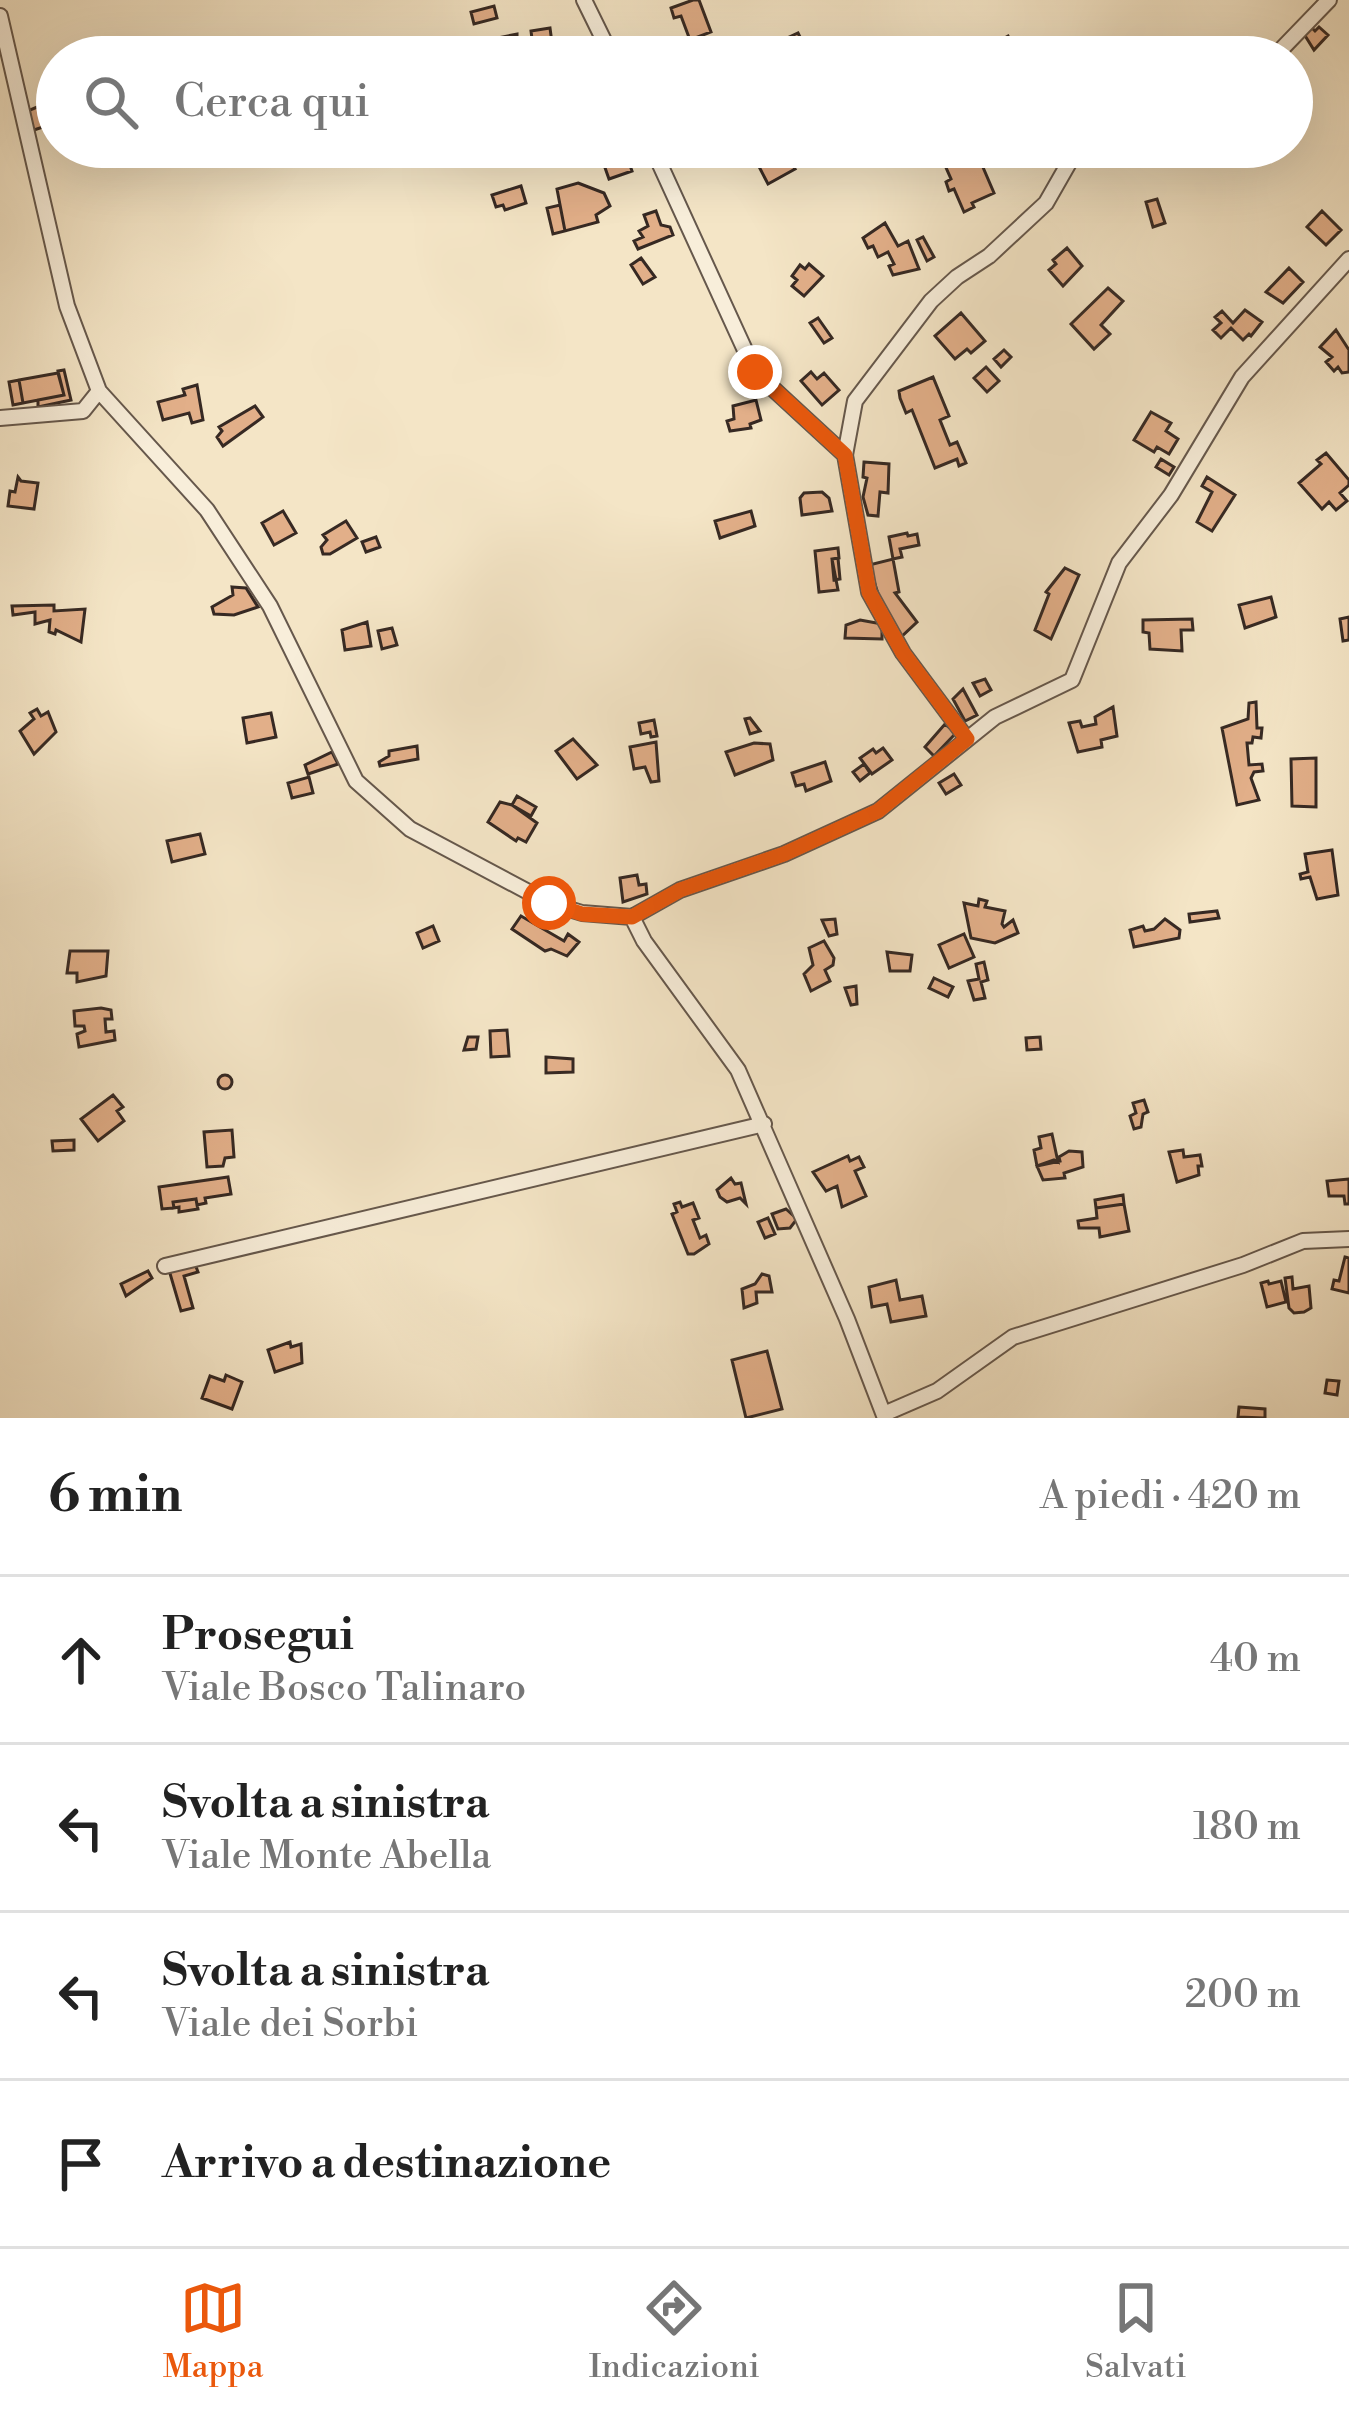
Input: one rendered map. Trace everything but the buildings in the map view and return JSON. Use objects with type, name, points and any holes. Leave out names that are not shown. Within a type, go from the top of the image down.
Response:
[{"type":"street","points":[[584,0],[602,36]]},
{"type":"street","points":[[1294,36],[1329,0]]},
{"type":"street","points":[[0,16],[67,306],[99,391],[207,510],[269,606],[356,781],[410,829],[549,903],[582,914],[632,917],[680,890],[784,854],[878,811],[995,717],[1072,680],[1119,562],[1171,495],[1242,377],[1349,259]]},
{"type":"street","points":[[662,168],[755,372],[845,455]]},
{"type":"street","points":[[967,739],[903,653],[869,592],[845,455],[855,401],[931,302],[1046,203],[1066,168]]},
{"type":"street","points":[[0,418],[83,411],[99,391]]},
{"type":"street","points":[[632,917],[644,941],[738,1070],[884,1416],[937,1391],[1013,1337],[1243,1265],[1303,1241],[1349,1239]]},
{"type":"street","points":[[165,1266],[764,1124]]},
{"type":"route","points":[[549,903],[582,914],[632,917],[680,890],[784,854],[878,811],[967,739],[903,653],[869,592],[845,455],[755,372]]}]
